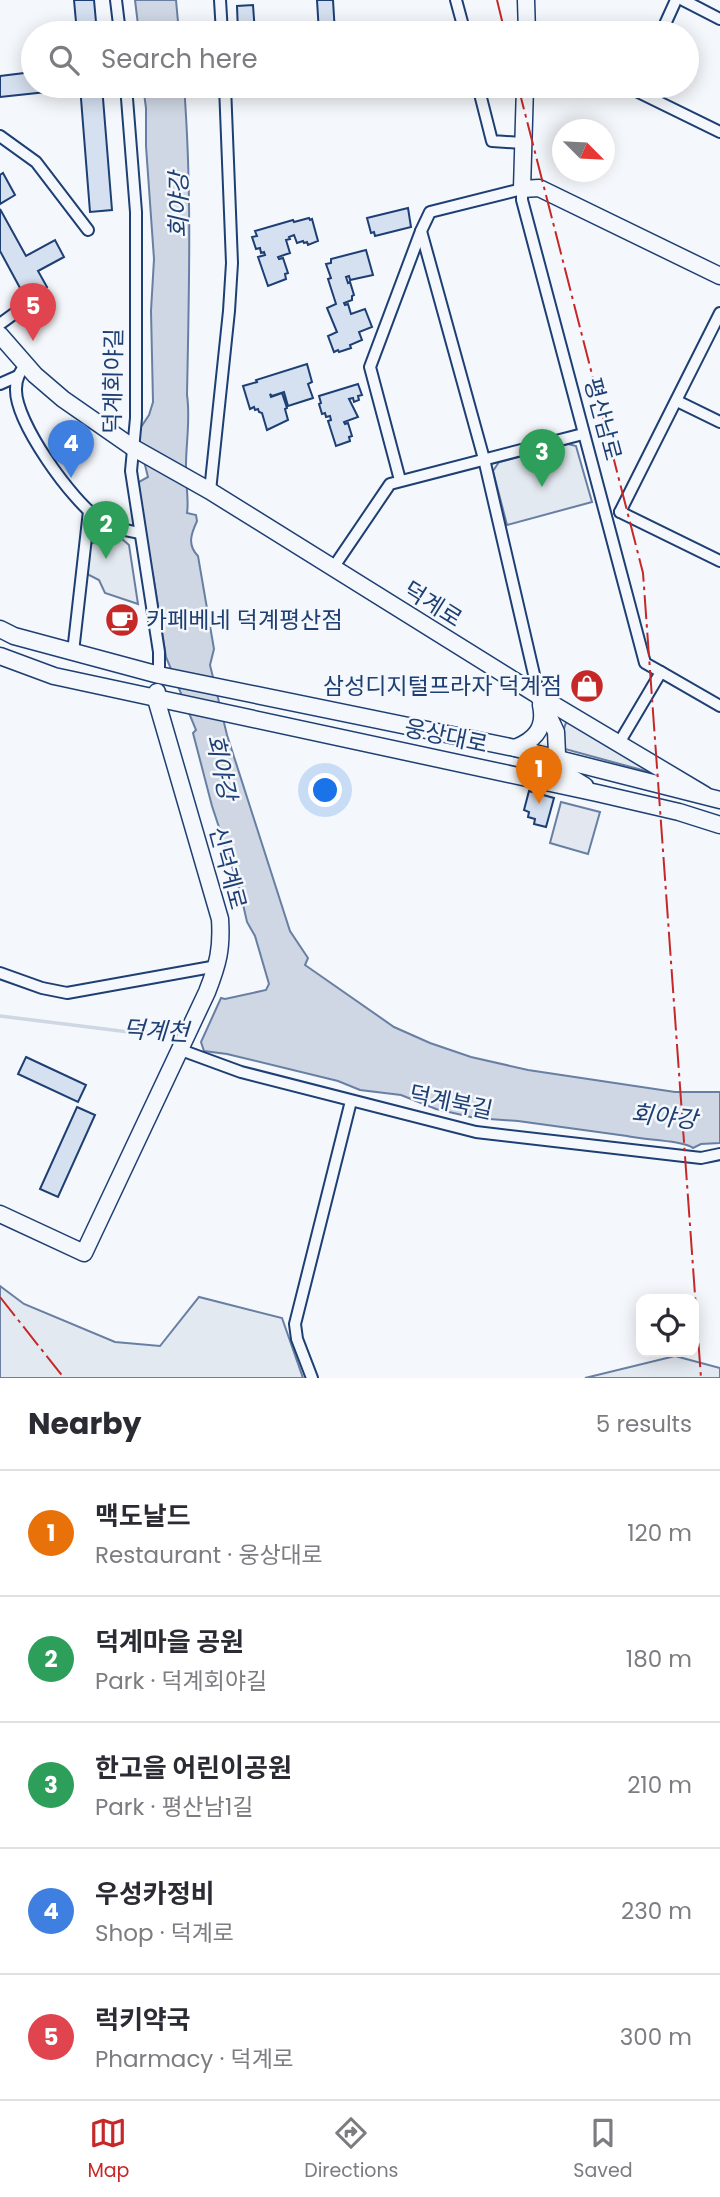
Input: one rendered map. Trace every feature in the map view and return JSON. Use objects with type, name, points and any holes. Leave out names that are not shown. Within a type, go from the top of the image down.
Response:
[{"type":"street","points":[[116,0],[119,21]]},
{"type":"street","points":[[220,0],[221,21]]},
{"type":"street","points":[[456,0],[462,21]]},
{"type":"street","points":[[526,0],[527,21]]},
{"type":"street","points":[[666,21],[676,0]]},
{"type":"street","points":[[683,0],[720,19]]},
{"type":"street","name":"덕계회야길","points":[[126,98],[136,212],[136,449],[131,471],[164,676]]},
{"type":"street","points":[[206,489],[229,311],[232,262],[225,98]]},
{"type":"street","points":[[481,98],[492,141],[522,143]]},
{"type":"street","name":"평산남로","points":[[524,98],[522,200],[645,663],[661,673]]},
{"type":"street","points":[[654,98],[720,132]]},
{"type":"street","points":[[0,136],[36,162],[88,230]]},
{"type":"street","points":[[400,480],[370,368],[430,212],[522,189],[539,188],[720,276]]},
{"type":"street","points":[[421,231],[484,459],[542,711],[542,723],[538,733],[533,740],[516,748]]},
{"type":"street","points":[[0,324],[22,308]]},
{"type":"street","points":[[620,512],[720,313]]},
{"type":"street","points":[[0,335],[22,370],[136,449]]},
{"type":"street","points":[[0,384],[22,370]]},
{"type":"street","points":[[22,370],[16,390],[18,404],[31,434],[58,475],[89,511],[114,528],[140,533]]},
{"type":"street","points":[[677,401],[720,422]]},
{"type":"street","points":[[333,568],[390,484],[583,434]]},
{"type":"street","name":"덕계로","points":[[136,449],[206,489],[539,696],[712,798]]},
{"type":"street","points":[[73,652],[89,511]]},
{"type":"street","points":[[605,516],[620,512],[720,561]]},
{"type":"street","points":[[0,629],[14,636],[164,676],[516,748],[712,798]]},
{"type":"street","points":[[0,656],[54,676],[156,699]]},
{"type":"street","points":[[619,743],[661,673],[720,706]]},
{"type":"street","name":"신덕계로","points":[[164,676],[156,699],[220,919],[222,942],[217,966],[181,1050]]},
{"type":"street","points":[[539,696],[556,732],[558,758],[567,774],[597,793]]},
{"type":"street","name":"웅상대로","points":[[156,699],[597,793],[679,812],[720,825]]},
{"type":"street","points":[[0,973],[42,988],[67,993],[217,966]]},
{"type":"street","points":[[0,1214],[84,1253],[181,1050]]},
{"type":"street","name":"덕계북길","points":[[181,1050],[241,1072],[476,1132],[701,1158],[720,1154]]},
{"type":"street","points":[[312,1378],[297,1339],[295,1324],[351,1101]]},
{"type":"shaded area","points":[[568,444],[576,446],[592,502],[507,525],[493,471],[499,462]]},
{"type":"shaded area","points":[[114,532],[129,545],[138,604],[105,593],[99,580],[79,570],[83,548]]},
{"type":"shaded area","points":[[568,718],[664,776],[565,749],[563,733]]},
{"type":"shaded area","points":[[561,802],[600,812],[588,854],[550,843]]},
{"type":"shaded area","points":[[0,1286],[24,1304],[115,1342],[160,1346],[199,1297],[282,1318],[303,1378],[0,1378]]},
{"type":"shaded area","points":[[671,1357],[720,1368],[720,1378],[585,1378]]},
{"type":"water","points":[[135,0],[176,0],[178,21],[138,21]]},
{"type":"water","name":"회야강","points":[[145,98],[185,98],[189,202],[187,513],[196,515],[197,521],[191,544],[198,556],[214,649],[210,665],[227,735],[290,931],[308,958],[305,965],[394,1027],[471,1057],[528,1070],[675,1092],[720,1092],[720,1143],[701,1144],[693,1148],[672,1142],[518,1121],[475,1118],[436,1109],[401,1095],[360,1090],[338,1081],[204,1051],[201,1042],[221,998],[266,990],[269,984],[212,806],[193,733],[196,730],[166,657],[146,548],[137,483],[148,477],[137,433],[149,415],[153,402],[151,311],[154,259]]},
{"type":"building","points":[[74,0],[94,0],[96,21],[76,21]]},
{"type":"building","points":[[317,0],[333,0],[334,21],[318,21]]},
{"type":"building","points":[[253,5],[254,21],[238,21],[237,6]]},
{"type":"building","points":[[21,73],[21,95],[0,97],[0,76]]},
{"type":"building","points":[[81,98],[103,98],[112,210],[90,212]]},
{"type":"building","points":[[3,173],[15,195],[0,204],[0,175]]},
{"type":"building","points":[[408,208],[411,227],[375,236],[374,232],[371,233],[367,218]]},
{"type":"building","points":[[0,209],[26,256],[55,240],[64,257],[38,271],[47,287],[26,299],[0,251]]},
{"type":"building","points":[[312,219],[318,241],[308,245],[303,241],[297,243],[294,235],[289,237],[290,239],[286,240],[290,253],[278,257],[283,258],[288,273],[285,274],[286,279],[268,286],[258,257],[265,255],[260,248],[256,249],[252,237],[257,236],[255,231]]},
{"type":"building","points":[[366,250],[373,275],[350,280],[349,276],[346,277],[354,295],[352,300],[344,303],[348,304],[351,314],[365,309],[372,327],[359,332],[362,340],[350,345],[351,348],[334,352],[328,336],[337,332],[327,308],[336,304],[326,264],[331,263],[331,259]]},
{"type":"building","points":[[307,364],[312,382],[308,384],[313,398],[288,406],[284,392],[272,396],[270,394],[271,397],[282,393],[288,420],[267,430],[262,413],[254,407],[250,409],[243,386]]},
{"type":"building","points":[[358,384],[362,395],[358,396],[359,400],[354,402],[353,398],[349,399],[358,417],[344,422],[348,423],[352,436],[349,437],[350,441],[336,446],[328,421],[331,420],[330,416],[322,414],[319,396]]},
{"type":"building","points":[[529,791],[554,798],[546,827],[534,824],[535,819],[528,817],[529,812],[524,810]]},
{"type":"building","points":[[26,1057],[86,1085],[78,1102],[18,1074]]},
{"type":"building","points":[[77,1107],[95,1115],[58,1197],[40,1189]]},
{"type":"waterway","name":"덕계천","points":[[0,1016],[129,1032],[182,1033]]},
{"type":"power","points":[[497,0],[502,21]]},
{"type":"power","points":[[521,98],[643,573],[701,1378]]},
{"type":"power","points":[[0,1297],[64,1378]]},
{"type":"place","name":"럭키약국","points":[[33,341]]},
{"type":"place","name":"우성카정비","points":[[71,478]]},
{"type":"place","name":"한고을 어린이공원","points":[[542,487]]},
{"type":"place","name":"덕계마을 공원","points":[[106,559]]},
{"type":"place","name":"카페베네 덕계평산점","points":[[122,620]]},
{"type":"place","name":"삼성디지털프라자 덕계점","points":[[587,686]]},
{"type":"place","name":"맥도날드","points":[[539,804]]}]
